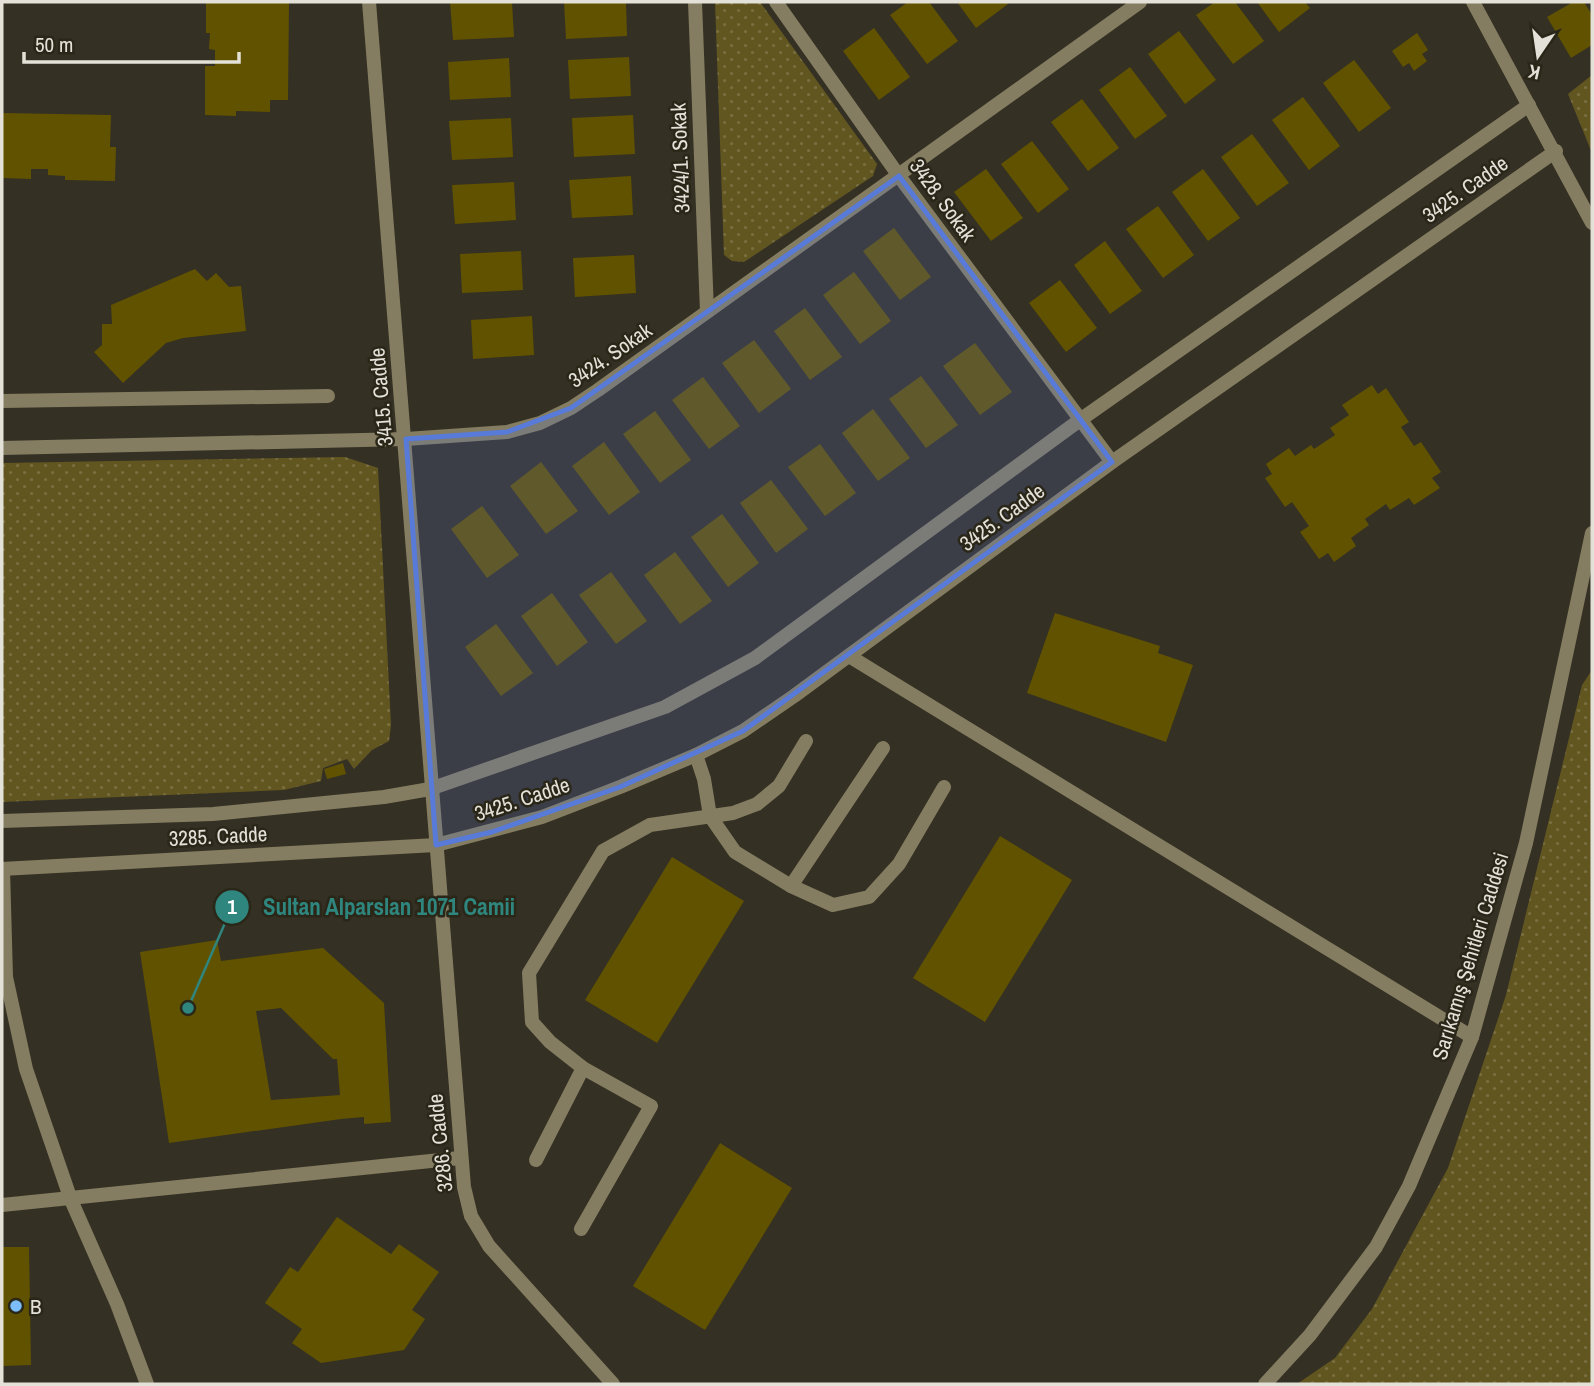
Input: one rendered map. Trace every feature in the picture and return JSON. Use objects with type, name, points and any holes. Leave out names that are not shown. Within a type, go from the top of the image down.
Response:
[{"type":"street","name":"3415. Cadde","points":[[369,2],[406,439],[436,845]]},
{"type":"street","name":"3424/1. Sokak","points":[[695,2],[707,312]]},
{"type":"street","name":"3428. Sokak","points":[[776,2],[1111,463]]},
{"type":"street","name":"3424. Sokak","points":[[2,448],[406,439],[507,432],[540,424],[571,408],[900,176],[1140,2]]},
{"type":"street","points":[[1473,2],[1556,151],[1592,223]]},
{"type":"street","name":"3425. Cadde","points":[[430,789],[619,724],[712,684],[755,658],[1080,420],[1530,105]]},
{"type":"street","name":"3425. Cadde","points":[[436,845],[542,817],[696,755],[743,730],[849,656],[1111,463],[1556,151]]},
{"type":"street","points":[[2,401],[328,396]]},
{"type":"street","name":"Sarıkamış Şehitleri Caddesi","points":[[1265,1384],[1310,1335],[1376,1247],[1409,1186],[1472,1037],[1526,843],[1592,533]]},
{"type":"street","points":[[849,656],[1472,1037]]},
{"type":"street","points":[[581,1229],[651,1106],[583,1068],[550,1042],[532,1022],[529,973],[603,851],[650,825],[733,813],[757,804],[779,786],[806,741]]},
{"type":"street","points":[[792,886],[883,748]]},
{"type":"street","points":[[696,755],[710,816],[735,852],[792,886],[833,905],[869,897],[899,864],[944,787]]},
{"type":"street","name":"3285. Cadde","points":[[2,821],[274,809],[430,789]]},
{"type":"street","name":"3285. Cadde","points":[[2,869],[436,845]]},
{"type":"street","name":"3286. Cadde","points":[[436,845],[460,1158],[471,1216],[489,1246],[613,1384]]},
{"type":"street","points":[[2,869],[6,977],[26,1069],[71,1200],[117,1304],[147,1384]]},
{"type":"street","points":[[536,1160],[583,1068]]},
{"type":"street","points":[[2,1205],[460,1158]]},
{"type":"highlighted area","points":[[899,176],[1112,462],[743,731],[620,787],[492,832],[436,845],[406,439],[507,432],[571,408]]},
{"type":"shaded area","points":[[715,2],[760,2],[877,164],[873,176],[744,262],[732,261],[724,255]]},
{"type":"shaded area","points":[[1592,75],[1592,153],[1568,94]]},
{"type":"shaded area","points":[[345,457],[378,468],[391,725],[389,741],[372,750],[354,769],[347,759],[323,768],[321,781],[284,790],[2,802],[2,463]]},
{"type":"shaded area","points":[[1592,670],[1592,1384],[1297,1384],[1335,1358],[1372,1309],[1448,1168],[1506,995],[1582,685]]},
{"type":"building","points":[[206,2],[289,2],[288,100],[270,100],[270,112],[236,111],[236,116],[205,115],[205,66],[215,66],[215,50],[209,49],[210,33],[206,33]]},
{"type":"building","points":[[450,2],[512,2],[514,37],[453,40]]},
{"type":"building","points":[[564,2],[626,2],[627,36],[566,39]]},
{"type":"building","points":[[908,2],[929,2],[958,41],[927,64],[890,15]]},
{"type":"building","points":[[957,2],[1006,2],[1008,4],[976,28]]},
{"type":"building","points":[[1215,2],[1235,2],[1264,41],[1233,64],[1196,15]]},
{"type":"building","points":[[1257,2],[1305,2],[1310,8],[1279,32]]},
{"type":"building","points":[[1573,2],[1584,2],[1592,15],[1592,45],[1571,58],[1547,17]]},
{"type":"building","points":[[874,28],[910,77],[879,100],[843,51]]},
{"type":"building","points":[[1179,31],[1216,80],[1185,104],[1148,54]]},
{"type":"building","points":[[1417,33],[1428,50],[1422,54],[1427,61],[1414,71],[1409,63],[1403,67],[1392,51]]},
{"type":"building","points":[[629,57],[631,96],[570,99],[568,60]]},
{"type":"building","points":[[509,58],[511,97],[450,100],[448,62]]},
{"type":"building","points":[[1354,60],[1391,108],[1359,132],[1323,83]]},
{"type":"building","points":[[1130,67],[1167,116],[1135,139],[1099,90]]},
{"type":"building","points":[[1303,97],[1340,146],[1309,170],[1272,120]]},
{"type":"building","points":[[1082,99],[1119,148],[1088,171],[1051,122]]},
{"type":"building","points":[[2,113],[111,115],[110,147],[116,147],[115,181],[65,180],[65,176],[48,175],[48,169],[31,169],[31,179],[2,178]]},
{"type":"building","points":[[633,115],[635,154],[574,157],[572,118]]},
{"type":"building","points":[[511,118],[513,157],[452,160],[449,121]]},
{"type":"building","points":[[1252,134],[1289,183],[1257,206],[1221,157]]},
{"type":"building","points":[[1032,141],[1069,189],[1038,213],[1001,164]]},
{"type":"building","points":[[986,169],[1023,218],[991,241],[954,192]]},
{"type":"building","points":[[1203,169],[1240,218],[1208,241],[1172,192]]},
{"type":"building","points":[[631,176],[633,215],[572,218],[569,180]]},
{"type":"building","points":[[514,182],[516,220],[455,224],[452,185]]},
{"type":"building","points":[[1158,206],[1194,255],[1163,278],[1126,229]]},
{"type":"building","points":[[894,228],[931,277],[900,300],[863,251]]},
{"type":"building","points":[[1105,241],[1142,291],[1110,314],[1074,265]]},
{"type":"building","points":[[521,251],[523,290],[462,293],[460,254]]},
{"type":"building","points":[[634,255],[636,293],[575,297],[573,258]]},
{"type":"building","points":[[195,269],[207,281],[216,273],[229,287],[241,286],[246,331],[183,338],[166,343],[123,383],[94,352],[102,345],[102,324],[112,324],[111,305]]},
{"type":"building","points":[[854,272],[891,321],[860,344],[823,295]]},
{"type":"building","points":[[1060,280],[1097,328],[1066,352],[1029,303]]},
{"type":"building","points":[[805,308],[842,357],[810,380],[774,331]]},
{"type":"building","points":[[532,316],[534,355],[473,359],[471,320]]},
{"type":"building","points":[[754,340],[791,389],[759,413],[722,363]]},
{"type":"building","points":[[975,343],[1012,392],[980,415],[943,366]]},
{"type":"building","points":[[921,376],[958,425],[926,448],[889,399]]},
{"type":"building","points":[[703,377],[740,426],[709,449],[672,400]]},
{"type":"building","points":[[1372,385],[1378,394],[1386,388],[1409,422],[1401,427],[1414,446],[1421,442],[1441,472],[1432,478],[1440,488],[1414,505],[1409,498],[1390,510],[1386,504],[1365,519],[1369,525],[1351,538],[1356,546],[1334,562],[1328,553],[1319,559],[1300,532],[1309,526],[1292,502],[1285,507],[1265,478],[1272,474],[1266,464],[1289,448],[1295,456],[1311,445],[1314,449],[1335,435],[1330,428],[1349,415],[1342,405]]},
{"type":"building","points":[[873,409],[910,458],[878,481],[842,433]]},
{"type":"building","points":[[655,411],[691,460],[660,483],[623,434]]},
{"type":"building","points":[[604,442],[640,492],[609,515],[572,466]]},
{"type":"building","points":[[820,444],[856,493],[825,516],[788,467]]},
{"type":"building","points":[[541,462],[578,511],[546,534],[510,486]]},
{"type":"building","points":[[771,480],[808,529],[776,553],[740,503]]},
{"type":"building","points":[[482,506],[519,555],[487,578],[451,529]]},
{"type":"building","points":[[722,514],[759,563],[728,587],[691,537]]},
{"type":"building","points":[[675,552],[712,601],[680,624],[644,575]]},
{"type":"building","points":[[611,572],[647,621],[616,644],[579,595]]},
{"type":"building","points":[[552,593],[588,642],[557,666],[521,616]]},
{"type":"building","points":[[1055,613],[1160,646],[1158,653],[1193,665],[1166,742],[1027,693]]},
{"type":"building","points":[[496,624],[533,673],[501,696],[465,647]]},
{"type":"building","points":[[343,763],[346,774],[327,779],[324,769]]},
{"type":"building","points":[[1000,836],[1072,880],[985,1022],[913,978]]},
{"type":"building","points":[[672,857],[744,901],[657,1043],[585,1000]]},
{"type":"building","points":[[217,940],[221,961],[323,948],[384,1003],[391,1122],[364,1124],[364,1117],[341,1119],[169,1143],[140,952]],"holes":[[[281,1008],[333,1059],[337,1059],[340,1095],[271,1100],[256,1011]]]},
{"type":"building","points":[[720,1143],[792,1188],[705,1330],[633,1286]]},
{"type":"building","points":[[337,1217],[391,1254],[399,1244],[439,1272],[412,1310],[425,1319],[404,1350],[321,1363],[292,1343],[302,1329],[265,1303],[290,1267],[298,1272]]},
{"type":"building","name":"B","points":[[2,1247],[29,1247],[31,1365],[2,1366]]},
{"type":"place","name":"Sultan Alparslan 1071 Camii","points":[[188,1008]]},
{"type":"place","name":"B","points":[[16,1306]]}]
